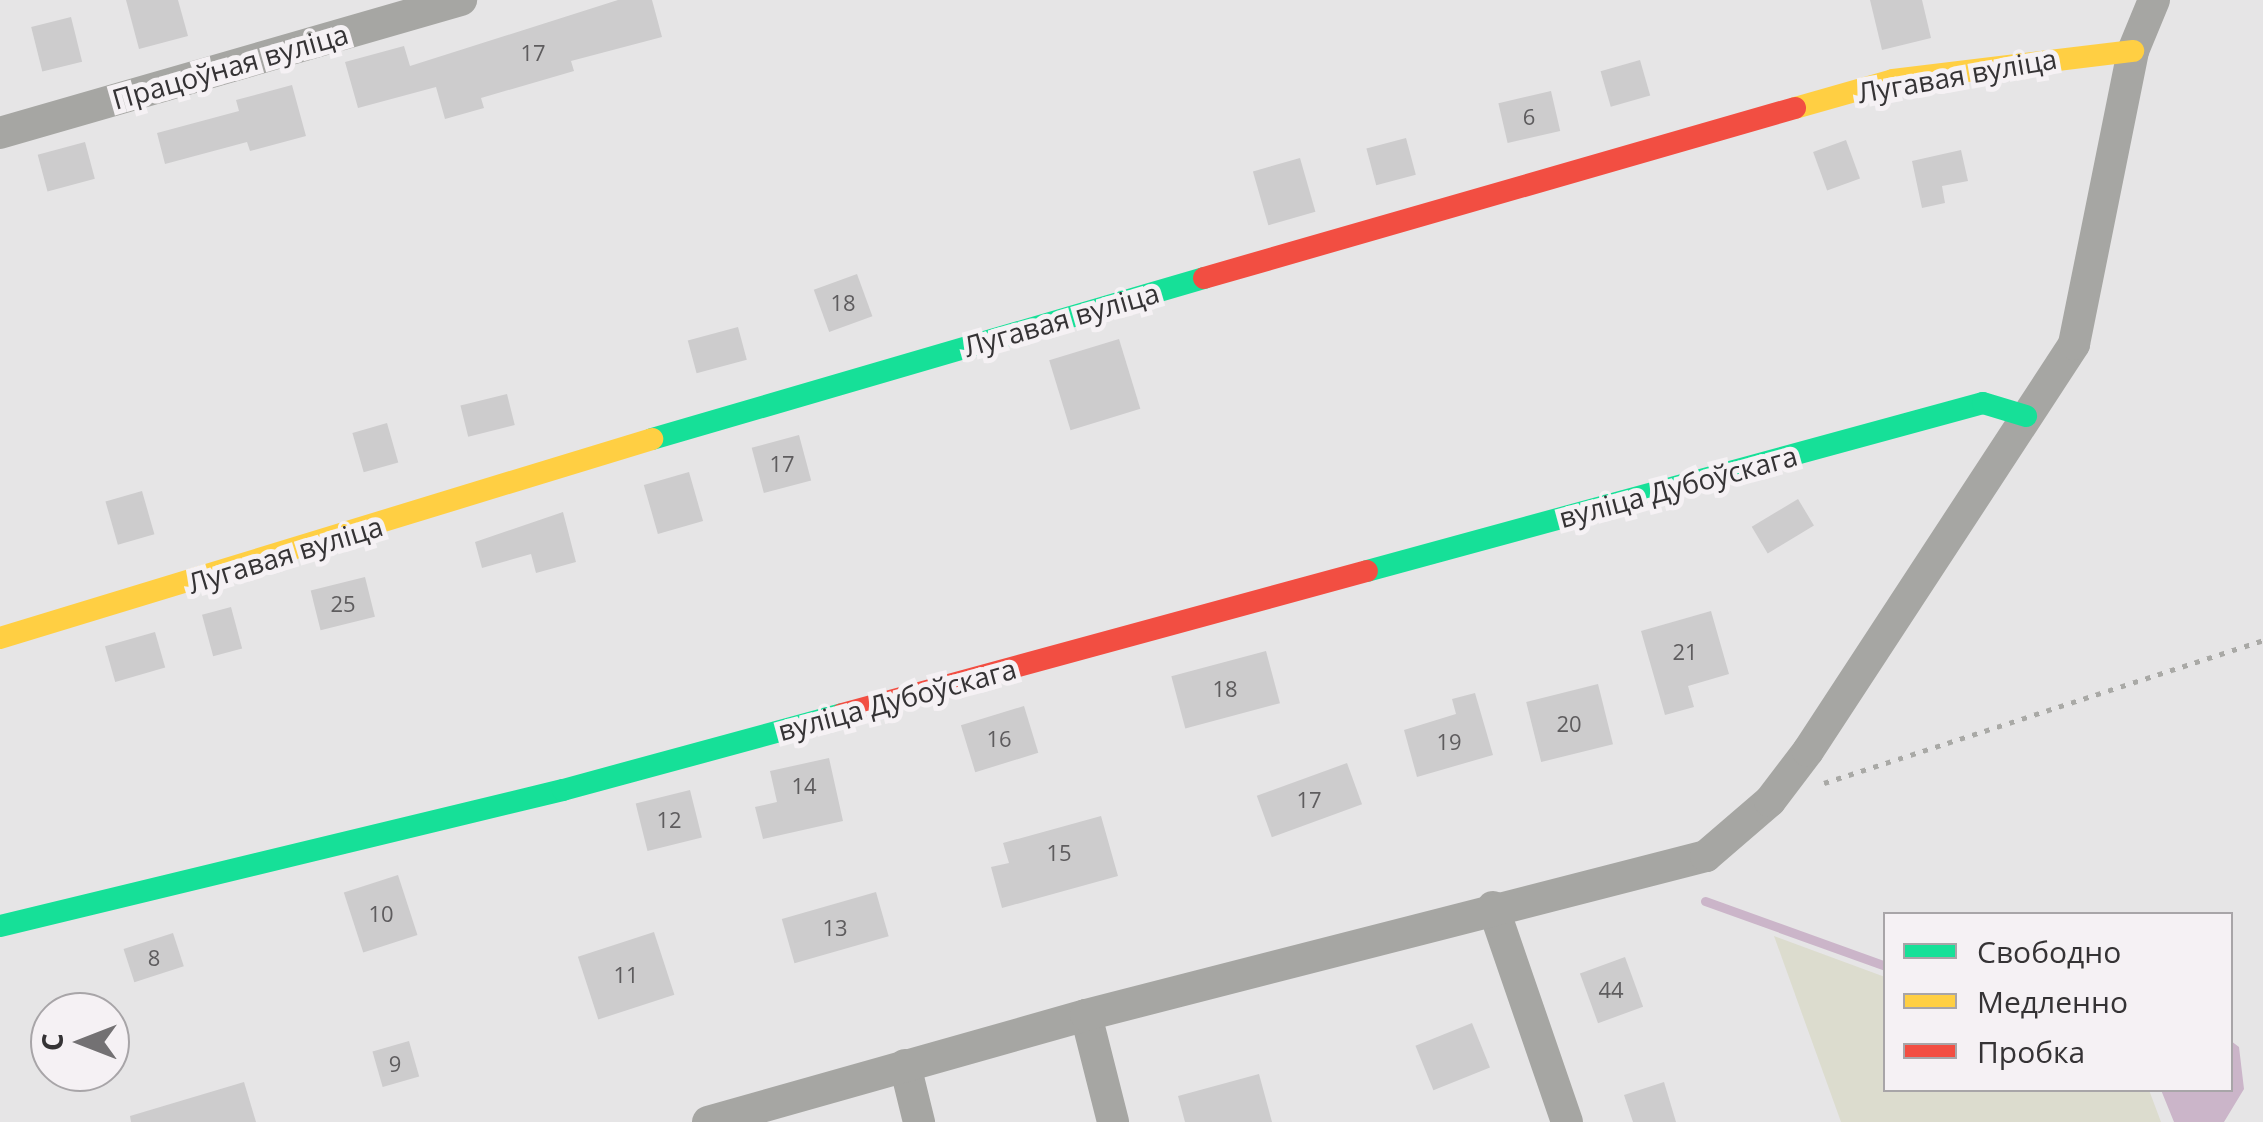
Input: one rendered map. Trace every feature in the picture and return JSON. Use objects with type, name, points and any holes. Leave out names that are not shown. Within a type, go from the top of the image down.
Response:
[{"type":"street","name":"Працоўная вуліца","points":[[0,133],[461,0]]},
{"type":"street","points":[[708,1122],[1086,1015],[1493,907],[1706,856],[1770,802],[2074,344],[2132,52],[2154,0]]},
{"type":"street","name":"Лугавая вуліца","points":[[0,638],[781,400],[1893,80],[2132,52]]},
{"type":"street","name":"вуліца Дубоўскага","points":[[0,926],[563,790],[1983,402],[2026,416]]},
{"type":"street","points":[[1493,907],[1567,1122]]},
{"type":"street","points":[[1086,1015],[1113,1122]]},
{"type":"street","points":[[906,1065],[919,1122]]},
{"type":"path","points":[[1770,802],[2263,640]]},
{"type":"shaded area","points":[[1774,936],[1883,976],[1883,1092],[2150,1092],[2161,1122],[1841,1122]]},
{"type":"shaded area","points":[[2233,1042],[2239,1047],[2244,1089],[2224,1122],[2174,1122],[2162,1092],[2233,1092]]},
{"type":"building","points":[[126,0],[178,0],[188,36],[139,49]]},
{"type":"building","points":[[618,0],[652,0],[662,37],[571,61],[574,71],[481,98],[484,108],[445,119],[436,87],[358,108],[345,62],[404,46],[410,66]]},
{"type":"building","points":[[1870,0],[1922,0],[1931,38],[1882,50]]},
{"type":"building","points":[[71,17],[82,62],[42,72],[31,27]]},
{"type":"building","points":[[1640,60],[1650,96],[1611,107],[1601,71]]},
{"type":"building","points":[[292,85],[306,136],[250,151],[247,142],[165,164],[157,133],[239,111],[236,100]]},
{"type":"building","points":[[1551,91],[1560,131],[1508,143],[1498,103]]},
{"type":"building","points":[[1406,138],[1416,175],[1376,185],[1366,149]]},
{"type":"building","points":[[1846,140],[1860,179],[1827,190],[1813,152]]},
{"type":"building","points":[[85,142],[95,179],[48,191],[38,155]]},
{"type":"building","points":[[1961,150],[1968,181],[1942,186],[1945,203],[1922,208],[1912,161]]},
{"type":"building","points":[[1300,158],[1315,212],[1268,225],[1253,172]]},
{"type":"building","points":[[857,274],[872,316],[829,332],[814,290]]},
{"type":"building","points":[[738,327],[747,360],[697,373],[688,340]]},
{"type":"building","points":[[1119,339],[1140,409],[1071,430],[1049,360]]},
{"type":"building","points":[[507,394],[515,425],[468,437],[460,406]]},
{"type":"building","points":[[387,423],[398,462],[364,472],[352,433]]},
{"type":"building","points":[[799,435],[811,480],[764,493],[752,448]]},
{"type":"building","points":[[689,472],[703,521],[658,534],[644,485]]},
{"type":"building","points":[[142,491],[154,534],[118,545],[105,501]]},
{"type":"building","points":[[1798,499],[1814,526],[1768,553],[1752,527]]},
{"type":"building","points":[[563,512],[576,562],[536,573],[531,554],[482,568],[475,542]]},
{"type":"building","points":[[365,577],[375,617],[321,630],[311,591]]},
{"type":"building","points":[[231,607],[242,649],[213,656],[202,615]]},
{"type":"building","points":[[1711,611],[1729,674],[1688,686],[1694,707],[1665,715],[1641,631]]},
{"type":"building","points":[[155,632],[165,668],[115,682],[105,646]]},
{"type":"building","points":[[1266,651],[1280,703],[1185,729],[1171,676]]},
{"type":"building","points":[[1598,684],[1613,744],[1541,762],[1526,702]]},
{"type":"building","points":[[1475,693],[1493,755],[1417,777],[1404,730],[1456,714],[1452,699]]},
{"type":"building","points":[[1024,706],[1038,753],[975,772],[961,725]]},
{"type":"building","points":[[829,758],[843,821],[763,839],[755,807],[777,802],[770,771]]},
{"type":"building","points":[[1347,763],[1362,804],[1272,837],[1257,796]]},
{"type":"building","points":[[690,790],[702,838],[648,851],[636,804]]},
{"type":"building","points":[[1101,816],[1118,876],[1002,908],[991,867],[1009,863],[1003,843]]},
{"type":"building","points":[[398,875],[417,935],[363,953],[344,893]]},
{"type":"building","points":[[876,892],[889,936],[794,963],[782,919]]},
{"type":"building","points":[[654,932],[674,995],[598,1019],[578,957]]},
{"type":"building","points":[[173,933],[184,966],[134,982],[124,949]]},
{"type":"building","points":[[1625,957],[1643,1007],[1598,1023],[1580,973]]},
{"type":"building","points":[[1472,1023],[1490,1068],[1433,1090],[1415,1046]]},
{"type":"building","points":[[409,1041],[419,1077],[383,1087],[372,1051]]},
{"type":"building","points":[[1259,1074],[1272,1122],[1185,1122],[1178,1096]]},
{"type":"building","points":[[244,1082],[256,1122],[131,1122],[130,1116]]},
{"type":"building","points":[[1664,1082],[1676,1122],[1633,1122],[1624,1095]]},
{"type":"waterway","points":[[1705,901],[1883,965]]},
{"type":"traffic: fast","points":[[652,439],[1204,278]]},
{"type":"traffic: fast","points":[[1367,571],[1983,403],[2026,416]]},
{"type":"traffic: fast","points":[[0,926],[563,790],[842,714]]},
{"type":"traffic: slow","points":[[1795,108],[1893,80],[2133,51]]},
{"type":"traffic: slow","points":[[0,638],[652,439]]},
{"type":"traffic: jam","points":[[1204,278],[1795,108]]},
{"type":"traffic: jam","points":[[842,714],[1367,571]]}]
